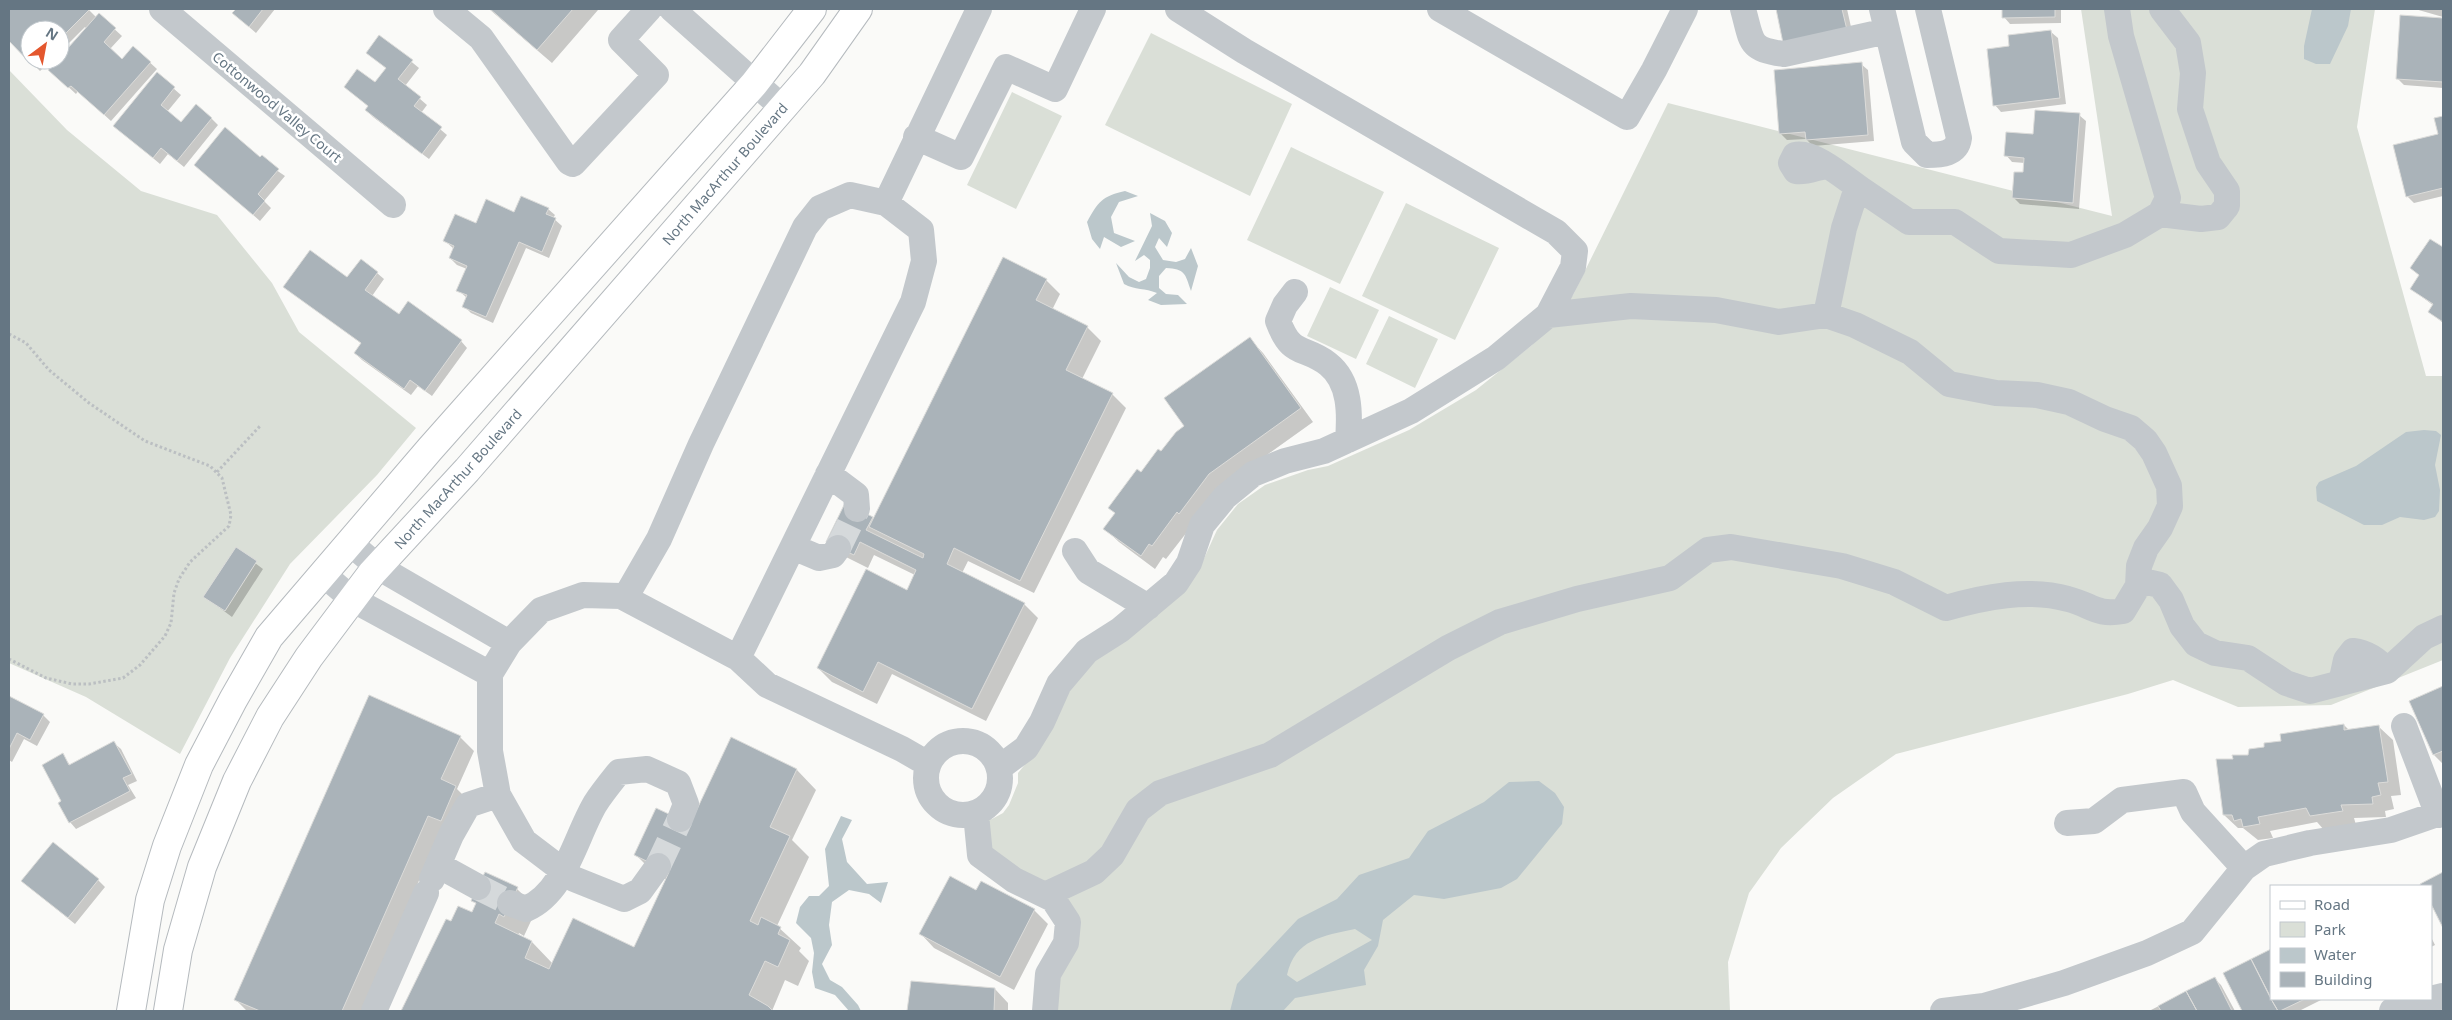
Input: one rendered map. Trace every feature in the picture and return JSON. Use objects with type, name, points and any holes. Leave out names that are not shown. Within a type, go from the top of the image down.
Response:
[{"type":"main road","points":[[131,1011],[150,900],[167,846],[199,765],[269,637],[754,84],[812,9]]},
{"type":"main road","name":"North MacArthur Boulevard","points":[[168,1011],[178,950],[202,867],[237,781],[275,709],[309,657],[378,567],[467,470],[812,74],[858,9]]},
{"type":"street","name":"Cottonwood Valley Court","points":[[162,9],[393,205]]},
{"type":"street","points":[[446,9],[481,38],[569,162],[573,164],[656,75],[621,40],[649,9]]},
{"type":"street","points":[[672,9],[782,108]]},
{"type":"street","points":[[886,203],[979,9]]},
{"type":"street","points":[[916,137],[961,157],[1006,67],[1055,89],[1094,9]]},
{"type":"street","points":[[999,768],[1026,748],[1042,722],[1059,684],[1087,652],[1148,607],[1176,583],[1189,563],[1202,524],[1225,497],[1253,474],[1285,460],[1324,451],[1411,411],[1496,358],[1548,315],[1573,267],[1575,250],[1556,232],[1439,162],[1244,51],[1178,9]]},
{"type":"street","points":[[1440,9],[1627,117],[1654,70],[1685,9]]},
{"type":"street","points":[[1743,9],[1752,40],[1759,50],[1784,54],[1884,20],[1914,142],[1927,155],[1941,155],[1952,151],[1958,144],[1959,138],[1928,9]]},
{"type":"street","points":[[1827,166],[1909,222],[1954,222],[1999,251],[2071,255],[2125,235],[2160,214],[2168,198],[2122,36],[2117,9]]},
{"type":"street","points":[[2160,214],[2201,219],[2218,217],[2227,206],[2227,191],[2208,163],[2190,109],[2194,73],[2188,43],[2162,9]]},
{"type":"street","points":[[1826,315],[1844,228],[1854,198],[1862,190]]},
{"type":"street","points":[[625,598],[659,539],[701,444],[806,227],[820,208],[850,195],[886,203],[921,230],[924,261],[913,302],[738,658]]},
{"type":"street","points":[[1295,292],[1285,305],[1278,321],[1283,333],[1293,347],[1329,365],[1340,379],[1348,397],[1350,416],[1348,440]]},
{"type":"street","points":[[1045,895],[1094,872],[1112,855],[1138,810],[1160,793],[1270,755],[1448,648],[1500,622],[1577,599],[1670,578],[1708,550],[1730,548],[1842,566],[1894,582],[1946,608],[1974,600],[2030,594],[2068,599],[2106,614],[2123,611],[2138,586],[2139,566],[2146,548],[2160,528],[2170,506],[2169,486],[2154,453],[2145,440],[2131,428],[2105,419],[2069,402],[2037,395],[1996,393],[1949,384],[1910,352],[1855,325],[1826,315],[1779,322],[1716,310],[1631,306],[1548,315]]},
{"type":"street","points":[[828,474],[856,495],[857,509]]},
{"type":"street","points":[[350,543],[378,567],[509,643]]},
{"type":"street","points":[[793,547],[819,558],[833,555],[838,548]]},
{"type":"street","points":[[1075,551],[1088,571],[1148,607]]},
{"type":"street","points":[[323,574],[352,599],[490,674]]},
{"type":"street","points":[[2138,586],[2147,582],[2160,585],[2171,600],[2182,626],[2196,644],[2214,653],[2248,658],[2286,683],[2310,691],[2388,671],[2424,637],[2443,628]]},
{"type":"street","points":[[658,866],[640,891],[624,899],[574,879],[524,841],[498,795],[490,752],[490,674],[509,643],[540,610],[583,595],[621,596],[738,658],[767,685],[902,749],[928,764]]},
{"type":"street","points":[[1943,1011],[1984,1006],[2064,983],[2147,953],[2192,932],[2244,868],[2264,854],[2310,843],[2391,830],[2441,814],[2404,726]]},
{"type":"street","points":[[965,741],[976,743],[986,749],[999,768],[1000,779],[996,795],[985,808],[976,814],[963,816],[951,814],[936,804],[926,788],[925,776],[928,764],[934,754],[943,747],[965,741]]},
{"type":"street","points":[[510,903],[526,909],[539,903],[563,871],[595,804],[619,772],[647,769],[678,784],[686,804],[680,819]]},
{"type":"street","points":[[2067,823],[2094,821],[2122,800],[2184,792],[2193,812],[2244,868]]},
{"type":"street","points":[[374,1011],[432,879],[460,802],[498,795]]},
{"type":"street","points":[[976,814],[980,855],[1014,880],[1053,899],[1068,922],[1066,943],[1048,974],[1045,1011]]},
{"type":"street","points":[[432,879],[478,887]]},
{"type":"street","points":[[2392,1011],[2402,1006],[2427,1000]]},
{"type":"path","points":[[9,334],[26,343],[49,370],[95,408],[145,441],[210,466],[222,478],[231,515],[229,526],[190,562],[179,579],[174,593],[171,623],[165,636],[140,665],[123,678],[89,684],[72,684],[46,678],[9,659]]},
{"type":"path","points":[[217,472],[261,425]]},
{"type":"green space","points":[[2081,9],[2375,9],[2357,127],[2426,376],[2443,376],[2443,660],[2331,705],[2238,707],[2173,680],[2128,694],[1896,754],[1833,798],[1781,848],[1749,893],[1728,962],[1730,1011],[1052,1011],[1052,993],[1076,934],[995,861],[982,821],[992,819],[1003,813],[1009,805],[1018,783],[1018,773],[1031,757],[1063,684],[1201,565],[1217,530],[1238,504],[1265,485],[1308,470],[1328,466],[1409,430],[1476,390],[1532,345],[1573,295],[1668,103],[2112,216]]},
{"type":"green space","points":[[1151,33],[1292,104],[1250,196],[1105,125]]},
{"type":"green space","points":[[9,70],[67,130],[141,191],[217,215],[272,283],[299,332],[416,428],[377,475],[290,564],[230,658],[180,754],[86,697],[9,663]]},
{"type":"green space","points":[[1012,92],[1062,116],[1016,209],[967,185]]},
{"type":"green space","points":[[1291,147],[1384,192],[1340,284],[1247,240]]},
{"type":"green space","points":[[1406,203],[1499,248],[1455,340],[1362,296]]},
{"type":"green space","points":[[1330,287],[1379,310],[1356,359],[1307,336]]},
{"type":"green space","points":[[1389,316],[1438,339],[1415,388],[1366,364]]},
{"type":"water","points":[[2312,9],[2351,9],[2348,26],[2330,64],[2316,64],[2304,59],[2304,46]]},
{"type":"water","points":[[1125,191],[1138,196],[1119,202],[1111,217],[1114,233],[1135,241],[1121,247],[1104,237],[1100,249],[1092,239],[1087,222],[1094,209],[1102,201],[1111,195]]},
{"type":"water","points":[[1150,213],[1165,221],[1172,233],[1167,247],[1159,238],[1155,247],[1163,260],[1176,262],[1185,259],[1191,248],[1198,266],[1191,291],[1185,276],[1177,269],[1166,268],[1159,276],[1159,288],[1166,294],[1178,295],[1187,304],[1161,305],[1148,300],[1157,293],[1124,284],[1116,263],[1129,277],[1139,282],[1146,279],[1150,268],[1150,260],[1144,255],[1135,261],[1152,226]]},
{"type":"water","points":[[2436,431],[2441,435],[2435,465],[2440,490],[2439,511],[2435,517],[2424,520],[2400,517],[2382,525],[2364,525],[2317,501],[2316,487],[2319,482],[2356,466],[2406,432]]},
{"type":"water","points":[[1539,781],[1555,793],[1564,807],[1562,824],[1517,879],[1501,888],[1444,899],[1414,895],[1383,920],[1378,946],[1364,970],[1366,985],[1295,998],[1283,1011],[1230,1011],[1237,984],[1298,919],[1337,899],[1359,875],[1409,858],[1428,831],[1484,802],[1509,782]],"holes":[[[1355,929],[1372,940],[1297,982],[1287,975],[1296,954],[1312,941]]]},
{"type":"water","points":[[841,816],[852,820],[842,839],[847,862],[867,884],[888,882],[881,903],[869,894],[849,890],[832,902],[829,925],[832,945],[822,964],[830,980],[842,987],[861,1011],[849,1011],[835,995],[815,988],[812,972],[814,953],[811,938],[796,923],[800,907],[809,896],[819,896],[829,886],[825,849]]},
{"type":"building","points":[[9,9],[90,9],[70,29],[70,20],[20,20],[20,52],[9,41]]},
{"type":"building","points":[[236,9],[263,9],[249,27],[232,13]]},
{"type":"building","points":[[490,9],[573,9],[537,50]]},
{"type":"building","points":[[1776,9],[1842,9],[1847,30],[1783,43]]},
{"type":"building","points":[[2002,9],[2055,9],[2055,17],[2002,18]]},
{"type":"building","points":[[99,13],[116,28],[104,42],[122,59],[133,46],[151,62],[104,115],[71,86],[68,88],[48,70],[70,70],[70,46]]},
{"type":"building","points":[[2400,15],[2443,18],[2443,82],[2396,79]]},
{"type":"building","points":[[2051,30],[2060,98],[1993,106],[1987,49],[2009,46],[2008,35]]},
{"type":"building","points":[[379,35],[413,60],[398,79],[421,97],[414,106],[442,127],[422,154],[365,110],[368,106],[344,87],[357,69],[375,82],[386,68],[366,53]]},
{"type":"building","points":[[1862,62],[1868,135],[1806,140],[1805,132],[1779,134],[1774,70]]},
{"type":"building","points":[[157,72],[175,87],[161,105],[181,122],[196,104],[212,118],[177,161],[161,148],[153,158],[113,126]]},
{"type":"building","points":[[2035,110],[2080,113],[2073,203],[2012,198],[2014,172],[2023,172],[2024,158],[2004,156],[2006,132],[2033,134]]},
{"type":"building","points":[[2443,116],[2443,188],[2406,197],[2393,145],[2438,134],[2434,118]]},
{"type":"building","points":[[225,127],[260,157],[262,155],[279,169],[258,194],[265,201],[253,215],[194,165]]},
{"type":"building","points":[[521,196],[549,208],[546,214],[556,218],[542,252],[519,242],[486,317],[462,307],[467,295],[456,291],[467,266],[449,258],[454,246],[443,241],[455,214],[476,223],[486,199],[514,212]]},
{"type":"building","points":[[2430,239],[2443,247],[2443,322],[2428,312],[2433,304],[2410,289],[2419,275],[2410,268]]},
{"type":"building","points":[[310,250],[347,277],[361,259],[378,272],[365,290],[399,314],[408,301],[462,340],[425,391],[410,380],[404,389],[354,353],[361,343],[283,287]]},
{"type":"building","points":[[1003,257],[1047,279],[1036,300],[1088,326],[1066,370],[1113,393],[1020,581],[954,548],[947,564],[1025,603],[972,709],[878,662],[863,692],[817,668],[866,569],[907,590],[916,570],[860,542],[854,555],[826,542],[845,503],[873,517],[866,530],[923,558],[924,554],[869,527]]},
{"type":"building","points":[[1250,337],[1301,408],[1209,474],[1179,514],[1177,512],[1152,546],[1149,544],[1141,556],[1103,529],[1115,513],[1108,508],[1137,469],[1141,472],[1158,449],[1161,451],[1176,432],[1184,426],[1164,398]]},
{"type":"building","points":[[236,547],[257,561],[225,611],[203,597]]},
{"type":"building","points":[[2443,686],[2443,751],[2433,755],[2409,701]]},
{"type":"building","points":[[369,695],[461,736],[441,779],[456,786],[441,821],[428,816],[342,1011],[260,1011],[234,1000]]},
{"type":"building","points":[[9,696],[44,714],[30,740],[17,733],[9,749]]},
{"type":"building","points":[[2344,724],[2344,730],[2379,725],[2388,782],[2378,783],[2381,795],[2372,797],[2373,804],[2341,805],[2343,811],[2310,816],[2306,808],[2258,817],[2260,824],[2243,827],[2241,819],[2234,821],[2232,815],[2223,815],[2216,759],[2233,759],[2232,755],[2248,755],[2249,749],[2264,747],[2264,743],[2281,741],[2280,734]]},
{"type":"building","points":[[731,737],[797,769],[770,827],[790,836],[750,921],[758,925],[761,917],[781,927],[778,934],[790,940],[778,967],[765,961],[749,995],[773,1011],[401,1011],[446,919],[451,921],[458,906],[472,912],[476,903],[471,901],[485,872],[518,887],[504,917],[499,914],[495,923],[532,941],[525,958],[549,969],[573,918],[634,947],[669,872],[634,855],[656,808],[690,824]]},
{"type":"building","points":[[114,741],[132,774],[123,778],[130,791],[69,823],[58,803],[61,801],[42,765],[63,753],[69,765]]},
{"type":"building","points":[[53,842],[99,879],[68,918],[21,881]]},
{"type":"building","points":[[2443,872],[2443,928],[2432,906],[2432,885],[2420,884]]},
{"type":"building","points":[[950,876],[976,890],[981,881],[1035,909],[1000,977],[919,934]]},
{"type":"building","points":[[2270,950],[2270,996],[2251,959]]},
{"type":"building","points":[[2251,959],[2270,1000],[2278,1011],[2242,1011],[2223,973]]},
{"type":"building","points":[[2215,977],[2232,1011],[2197,1011],[2186,991]]},
{"type":"building","points":[[911,981],[995,988],[994,1011],[907,1011]]},
{"type":"building","points":[[2186,991],[2197,1011],[2161,1011],[2158,1006]]},
{"type":"building","points":[[2272,1000],[2303,1000],[2280,1011],[2278,1011]]},
{"type":"tunnel","points":[[838,548],[857,509]]},
{"type":"tunnel","points":[[658,866],[680,819]]},
{"type":"tunnel","points":[[478,887],[510,903]]}]
